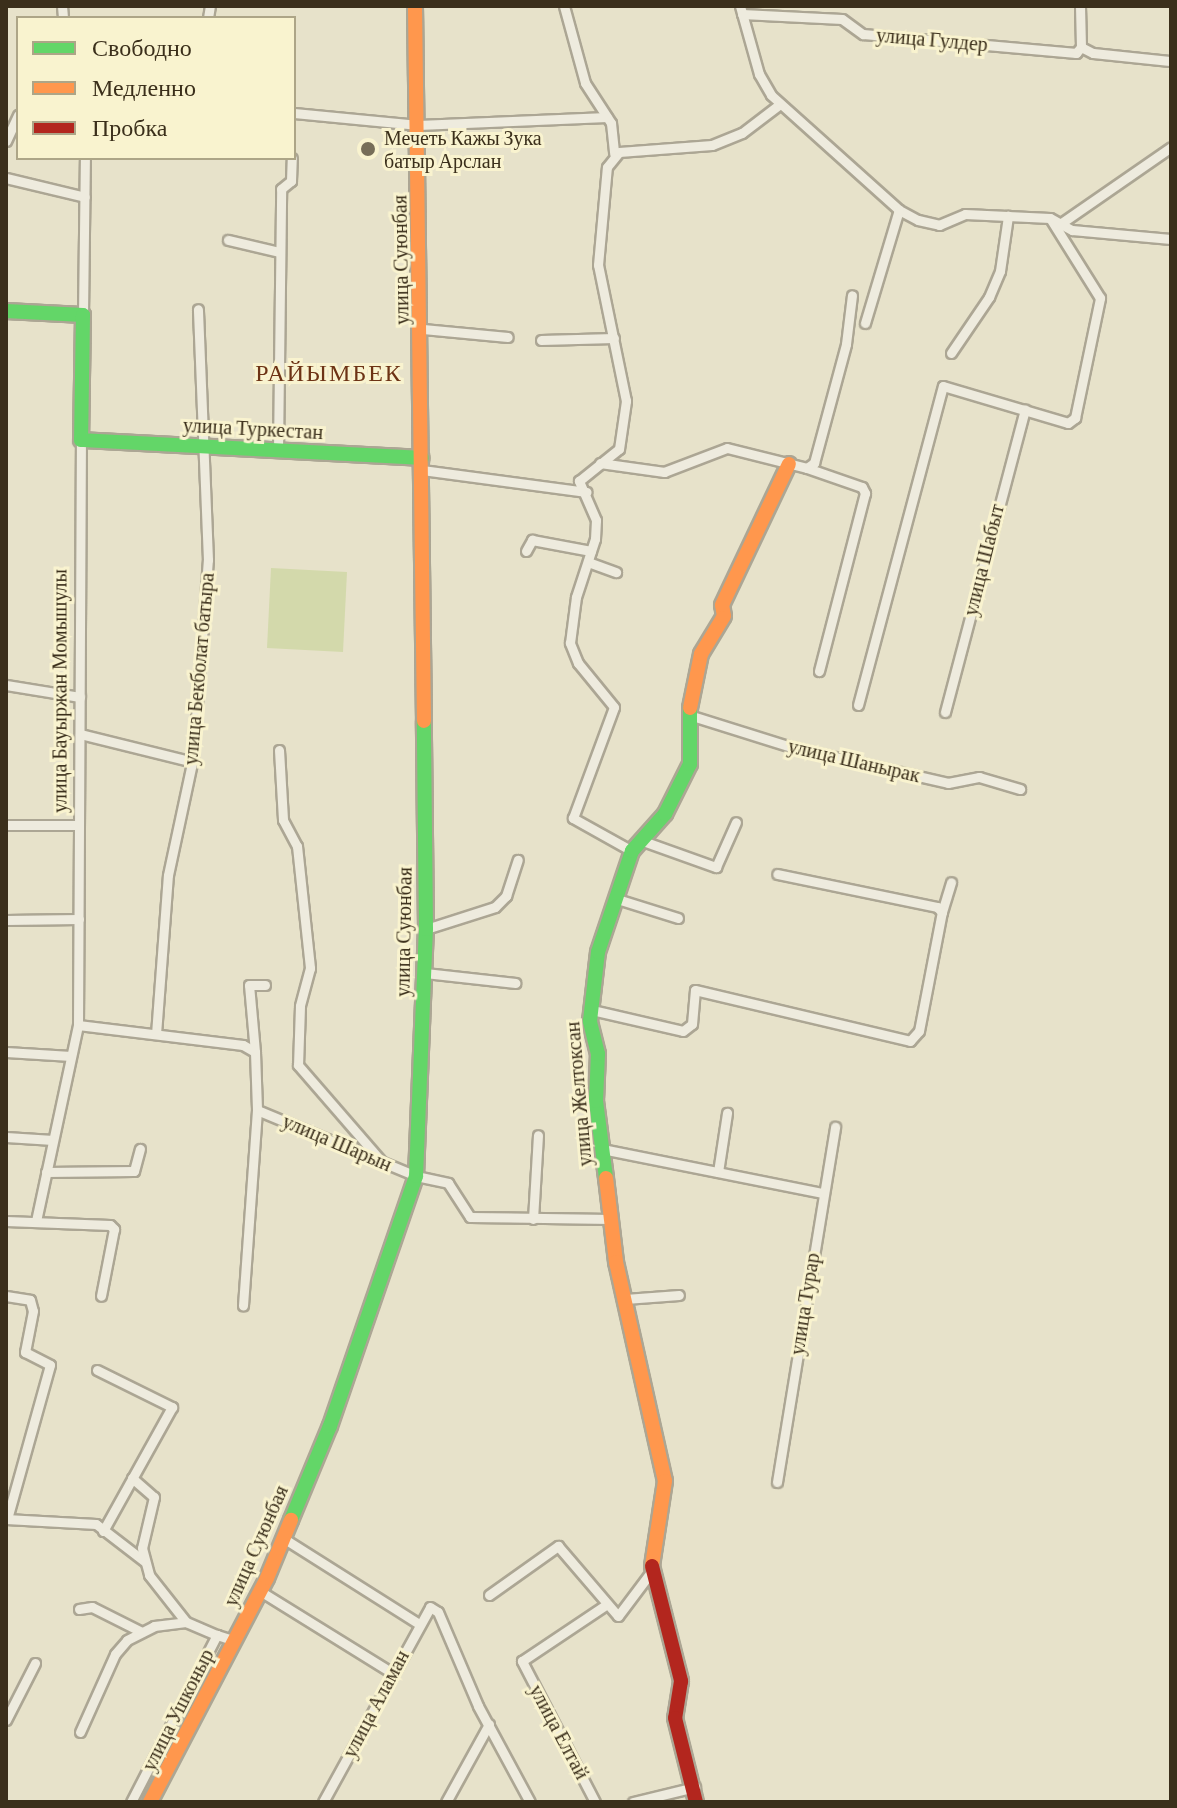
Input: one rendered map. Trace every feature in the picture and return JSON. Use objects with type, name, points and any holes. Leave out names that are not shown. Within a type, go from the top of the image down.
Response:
[{"type":"street","name":"улица Суюнбая","points":[[150,1802],[235,1641],[283,1538],[330,1426],[416,1176],[426,929],[423,329],[415,6]]},
{"type":"street","points":[[564,6],[585,83],[607,117],[614,154],[607,167],[598,265],[626,401],[621,444],[580,476],[596,520],[591,551],[576,597],[572,654],[614,707],[573,818],[636,846],[716,867],[736,822]]},
{"type":"street","points":[[1080,6],[1081,47],[1093,53],[1170,61]]},
{"type":"street","points":[[741,10],[759,74],[780,104],[899,210],[939,225],[965,214],[1050,218],[1072,230],[1171,239]]},
{"type":"street","name":"улица Гулдер","points":[[741,10],[842,19],[863,34],[1076,53],[1081,47]]},
{"type":"street","points":[[614,154],[712,145],[742,133],[780,104]]},
{"type":"street","points":[[296,113],[418,125],[607,117]]},
{"type":"street","points":[[6,141],[16,119]]},
{"type":"street","points":[[1060,224],[1171,147]]},
{"type":"street","name":"улица Бауыржан Момышулы","points":[[36,1221],[78,1025],[85,160]]},
{"type":"street","points":[[278,450],[283,286],[279,252],[281,189],[291,181],[292,160]]},
{"type":"street","points":[[6,178],[85,197]]},
{"type":"street","points":[[865,323],[899,210]]},
{"type":"street","points":[[951,353],[989,297],[1000,271],[1008,216]]},
{"type":"street","points":[[858,705],[943,386],[1068,423],[1075,418],[1100,298],[1050,218]]},
{"type":"street","points":[[228,240],[279,252]]},
{"type":"street","points":[[807,468],[814,463],[846,344],[852,295]]},
{"type":"street","name":"улица Бекболат батыра","points":[[156,1034],[168,875],[193,762],[208,560],[198,309]]},
{"type":"street","points":[[6,311],[83,315]]},
{"type":"street","points":[[423,329],[508,337]]},
{"type":"street","points":[[541,340],[614,338]]},
{"type":"street","name":"улица Шабыт","points":[[945,712],[1025,409]]},
{"type":"street","name":"улица Туркестан","points":[[81,440],[278,450],[422,464],[587,492]]},
{"type":"street","points":[[600,463],[664,472],[727,448],[807,468],[862,487],[865,493],[819,671]]},
{"type":"street","name":"улица Желтоксан","points":[[696,1794],[675,1718],[681,1681],[651,1572],[665,1481],[625,1299],[611,1219],[602,1149],[592,1010],[598,952],[614,898],[636,846],[665,814],[690,764],[689,715],[701,654],[724,616],[722,605],[789,464]]},
{"type":"street","points":[[526,551],[532,540],[591,551]]},
{"type":"street","points":[[588,562],[616,572]]},
{"type":"street","points":[[6,685],[80,697]]},
{"type":"street","name":"улица Шанырак","points":[[689,715],[791,747],[948,783],[979,777],[1020,789]]},
{"type":"street","points":[[80,734],[193,762]]},
{"type":"street","points":[[279,750],[283,820],[297,846],[310,968],[300,1006],[298,1065],[382,1162]]},
{"type":"street","points":[[6,825],[79,825]]},
{"type":"street","points":[[426,929],[495,907],[506,896],[518,860]]},
{"type":"street","points":[[777,874],[937,907],[942,912]]},
{"type":"street","points":[[592,1010],[683,1031],[692,1024],[695,990],[910,1041],[919,1031],[942,912],[951,882]]},
{"type":"street","points":[[614,898],[678,918]]},
{"type":"street","points":[[6,920],[79,919]]},
{"type":"street","points":[[425,973],[515,983]]},
{"type":"street","points":[[243,1305],[257,1110],[249,985],[265,985]]},
{"type":"street","points":[[78,1025],[243,1045],[255,1052]]},
{"type":"street","points":[[6,1052],[71,1056]]},
{"type":"street","name":"улица Шарын","points":[[257,1110],[416,1176],[448,1183],[470,1217],[533,1219]]},
{"type":"street","points":[[718,1172],[727,1113]]},
{"type":"street","name":"улица Турар","points":[[777,1482],[835,1127]]},
{"type":"street","points":[[538,1135],[533,1219],[611,1219]]},
{"type":"street","points":[[6,1137],[53,1140]]},
{"type":"street","points":[[46,1172],[134,1171],[140,1149]]},
{"type":"street","points":[[602,1149],[822,1193]]},
{"type":"street","points":[[6,1221],[110,1225],[114,1229],[101,1296]]},
{"type":"street","points":[[625,1299],[679,1295]]},
{"type":"street","points":[[6,1296],[30,1300],[33,1311],[25,1352],[50,1365],[6,1519],[74,1519],[103,1531],[144,1561]]},
{"type":"street","points":[[97,1370],[172,1407],[103,1531]]},
{"type":"street","points":[[132,1478],[155,1504],[142,1548],[144,1561],[157,1589],[186,1622],[217,1635]]},
{"type":"street","points":[[283,1538],[419,1624]]},
{"type":"street","points":[[489,1595],[561,1546],[607,1604],[622,1615],[651,1572]]},
{"type":"street","points":[[260,1591],[392,1673]]},
{"type":"street","name":"улица Елтай","points":[[595,1802],[522,1661],[607,1604]]},
{"type":"street","points":[[79,1609],[92,1607],[140,1631]]},
{"type":"street","name":"улица Аламан","points":[[323,1802],[430,1607],[438,1612],[489,1724]]},
{"type":"street","points":[[80,1732],[115,1654],[140,1631],[186,1622]]},
{"type":"street","name":"улица Ушконыр","points":[[131,1802],[217,1635],[235,1641]]},
{"type":"street","points":[[6,1720],[10,1702],[35,1663]]},
{"type":"street","points":[[446,1802],[489,1724]]},
{"type":"street","points":[[489,1724],[530,1802]]},
{"type":"street","points":[[633,1802],[696,1794]]},
{"type":"green space","points":[[271,568],[347,572],[343,652],[267,648]]},
{"type":"traffic: fast","points":[[6,311],[83,315],[81,440],[422,458]]},
{"type":"traffic: fast","points":[[606,1178],[596,1101],[598,1054],[590,1021],[598,952],[632,851],[665,814],[690,764],[690,708]]},
{"type":"traffic: fast","points":[[291,1520],[330,1426],[416,1176],[426,929],[424,721]]},
{"type":"traffic: slow","points":[[415,6],[424,721]]},
{"type":"traffic: slow","points":[[690,708],[701,654],[724,616],[722,605],[789,464]]},
{"type":"traffic: slow","points":[[606,1178],[616,1262],[665,1481],[652,1566]]},
{"type":"traffic: slow","points":[[150,1802],[267,1578],[291,1520]]},
{"type":"traffic: jam","points":[[652,1566],[681,1681],[675,1718],[696,1802]]},
{"type":"place","name":"Мечеть Кажы Зука батыр Арслан","points":[[368,149]]},
{"type":"district","name":"РАЙЫМБЕК","points":[[329,373]]}]
